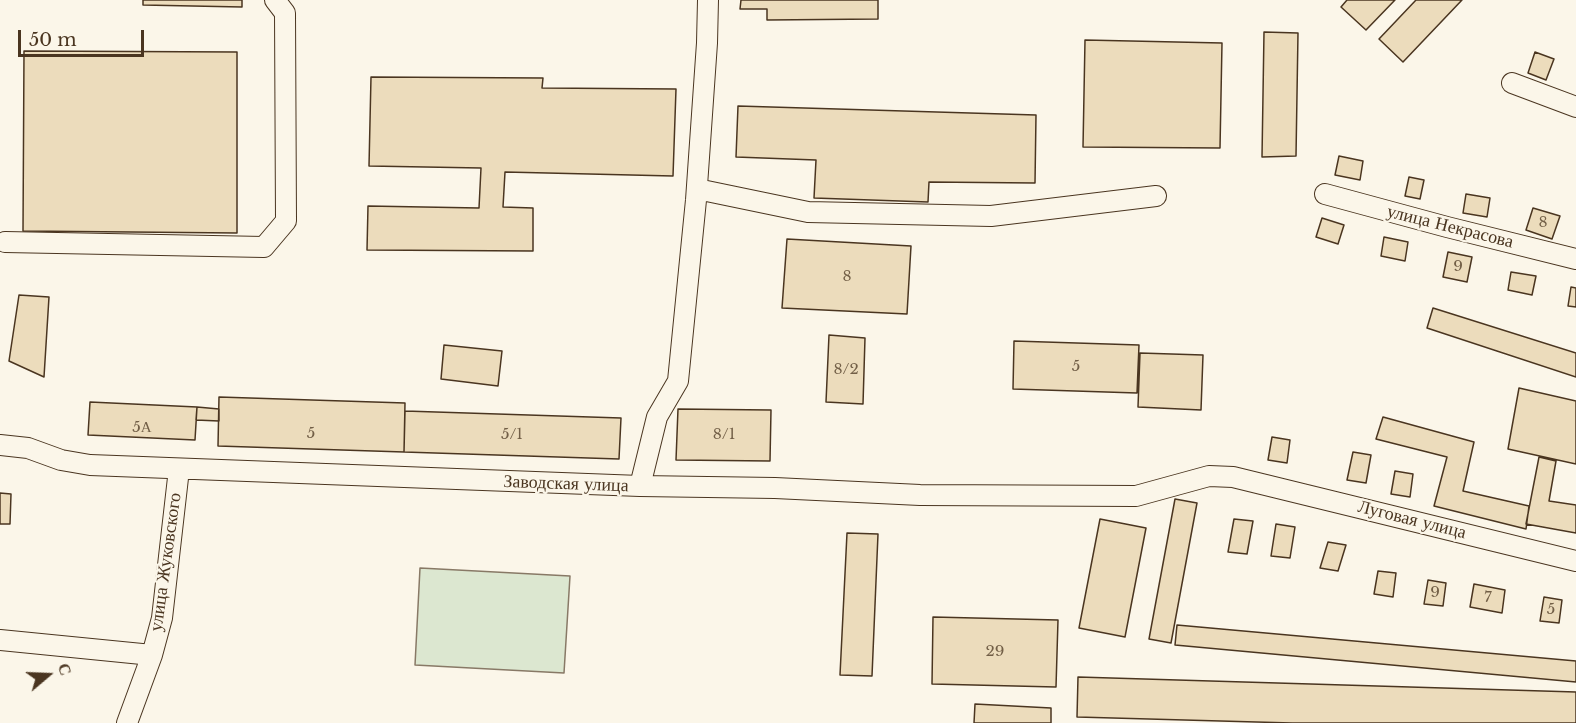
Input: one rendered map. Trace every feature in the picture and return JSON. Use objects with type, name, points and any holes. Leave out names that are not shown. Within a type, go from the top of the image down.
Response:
[{"type":"street","points":[[5,242],[264,247],[286,221],[285,14],[275,0]]},
{"type":"street","name":"Заводская улица","points":[[0,445],[28,448],[61,460],[90,465],[640,486],[657,417],[678,381],[697,189],[708,0]]},
{"type":"street","points":[[1512,83],[1576,107]]},
{"type":"street","points":[[697,189],[808,212],[991,216],[1156,196]]},
{"type":"street","name":"улица Некрасова","points":[[1325,194],[1576,259]]},
{"type":"street","name":"улица Жуковского","points":[[127,723],[152,655],[162,618],[179,469]]},
{"type":"street","name":"Луговая улица","points":[[640,486],[775,488],[920,495],[1136,496],[1209,476],[1248,480],[1576,561]]},
{"type":"street","points":[[0,640],[152,655]]},
{"type":"green space","points":[[420,568],[570,576],[564,673],[415,665]]},
{"type":"building","points":[[143,0],[242,0],[242,7],[143,5]]},
{"type":"building","points":[[741,0],[878,0],[878,19],[767,20],[767,9],[740,9]]},
{"type":"building","points":[[1347,0],[1395,0],[1366,30],[1341,7]]},
{"type":"building","points":[[1416,0],[1462,0],[1403,62],[1379,39]]},
{"type":"building","points":[[1264,32],[1298,33],[1296,156],[1262,157]]},
{"type":"building","points":[[1085,40],[1222,43],[1220,148],[1083,147]]},
{"type":"building","points":[[24,51],[237,52],[237,233],[23,231]]},
{"type":"building","points":[[1535,52],[1554,59],[1546,80],[1528,73]]},
{"type":"building","points":[[371,77],[543,78],[542,88],[676,89],[673,176],[505,172],[503,207],[533,208],[533,251],[367,250],[368,206],[479,208],[481,168],[369,166]]},
{"type":"building","points":[[738,106],[1036,115],[1035,183],[929,182],[928,202],[814,198],[816,160],[736,157]]},
{"type":"building","points":[[1339,156],[1363,161],[1360,180],[1335,175]]},
{"type":"building","points":[[1409,177],[1424,180],[1420,199],[1405,196]]},
{"type":"building","points":[[1466,194],[1490,198],[1487,217],[1463,213]]},
{"type":"building","points":[[1533,208],[1560,216],[1552,239],[1526,230]]},
{"type":"building","points":[[1322,218],[1344,225],[1338,244],[1316,237]]},
{"type":"building","points":[[1384,237],[1408,242],[1405,261],[1381,256]]},
{"type":"building","points":[[787,239],[911,246],[907,314],[782,308]]},
{"type":"building","points":[[1448,252],[1472,257],[1467,282],[1443,277]]},
{"type":"building","points":[[1511,272],[1536,276],[1532,295],[1508,290]]},
{"type":"building","points":[[1571,287],[1576,288],[1576,307],[1568,306]]},
{"type":"building","points":[[19,295],[49,297],[44,377],[9,361]]},
{"type":"building","points":[[1433,308],[1576,353],[1576,377],[1427,328]]},
{"type":"building","points":[[829,335],[865,338],[863,404],[826,402]]},
{"type":"building","points":[[1014,341],[1139,345],[1137,393],[1013,389]]},
{"type":"building","points":[[444,345],[502,351],[498,386],[441,379]]},
{"type":"building","points":[[1140,353],[1203,355],[1201,410],[1138,407]]},
{"type":"building","points":[[1519,388],[1576,401],[1576,464],[1508,449]]},
{"type":"building","points":[[219,397],[405,403],[404,452],[218,446]]},
{"type":"building","points":[[90,402],[197,407],[195,440],[88,435]]},
{"type":"building","points":[[197,407],[219,409],[219,421],[196,420]]},
{"type":"building","points":[[678,409],[771,410],[770,461],[676,460]]},
{"type":"building","points":[[405,411],[621,418],[619,459],[404,452]]},
{"type":"building","points":[[1383,417],[1474,442],[1463,491],[1529,506],[1526,529],[1434,506],[1447,457],[1376,439]]},
{"type":"building","points":[[1272,437],[1290,440],[1287,463],[1268,460]]},
{"type":"building","points":[[1353,452],[1371,455],[1366,483],[1347,480]]},
{"type":"building","points":[[1539,457],[1556,461],[1549,501],[1576,505],[1576,533],[1526,524]]},
{"type":"building","points":[[1395,471],[1413,474],[1410,497],[1391,494]]},
{"type":"building","points":[[0,493],[11,494],[10,524],[0,524]]},
{"type":"building","points":[[1175,499],[1197,503],[1171,643],[1149,639]]},
{"type":"building","points":[[1100,519],[1146,528],[1125,637],[1079,628]]},
{"type":"building","points":[[1234,519],[1253,521],[1247,554],[1228,552]]},
{"type":"building","points":[[1276,524],[1295,527],[1290,558],[1271,556]]},
{"type":"building","points":[[847,533],[878,534],[872,676],[840,675]]},
{"type":"building","points":[[1328,542],[1346,545],[1338,571],[1320,568]]},
{"type":"building","points":[[1378,571],[1396,573],[1393,597],[1374,594]]},
{"type":"building","points":[[1428,580],[1446,583],[1443,606],[1424,604]]},
{"type":"building","points":[[1474,584],[1505,590],[1502,613],[1470,607]]},
{"type":"building","points":[[1544,597],[1562,600],[1559,623],[1540,621]]},
{"type":"building","points":[[933,617],[1058,620],[1056,687],[932,684]]},
{"type":"building","points":[[1177,625],[1576,661],[1576,682],[1175,645]]},
{"type":"building","points":[[1078,677],[1576,692],[1576,723],[1292,723],[1077,717]]},
{"type":"building","points":[[975,704],[1051,708],[1051,723],[974,723]]}]
